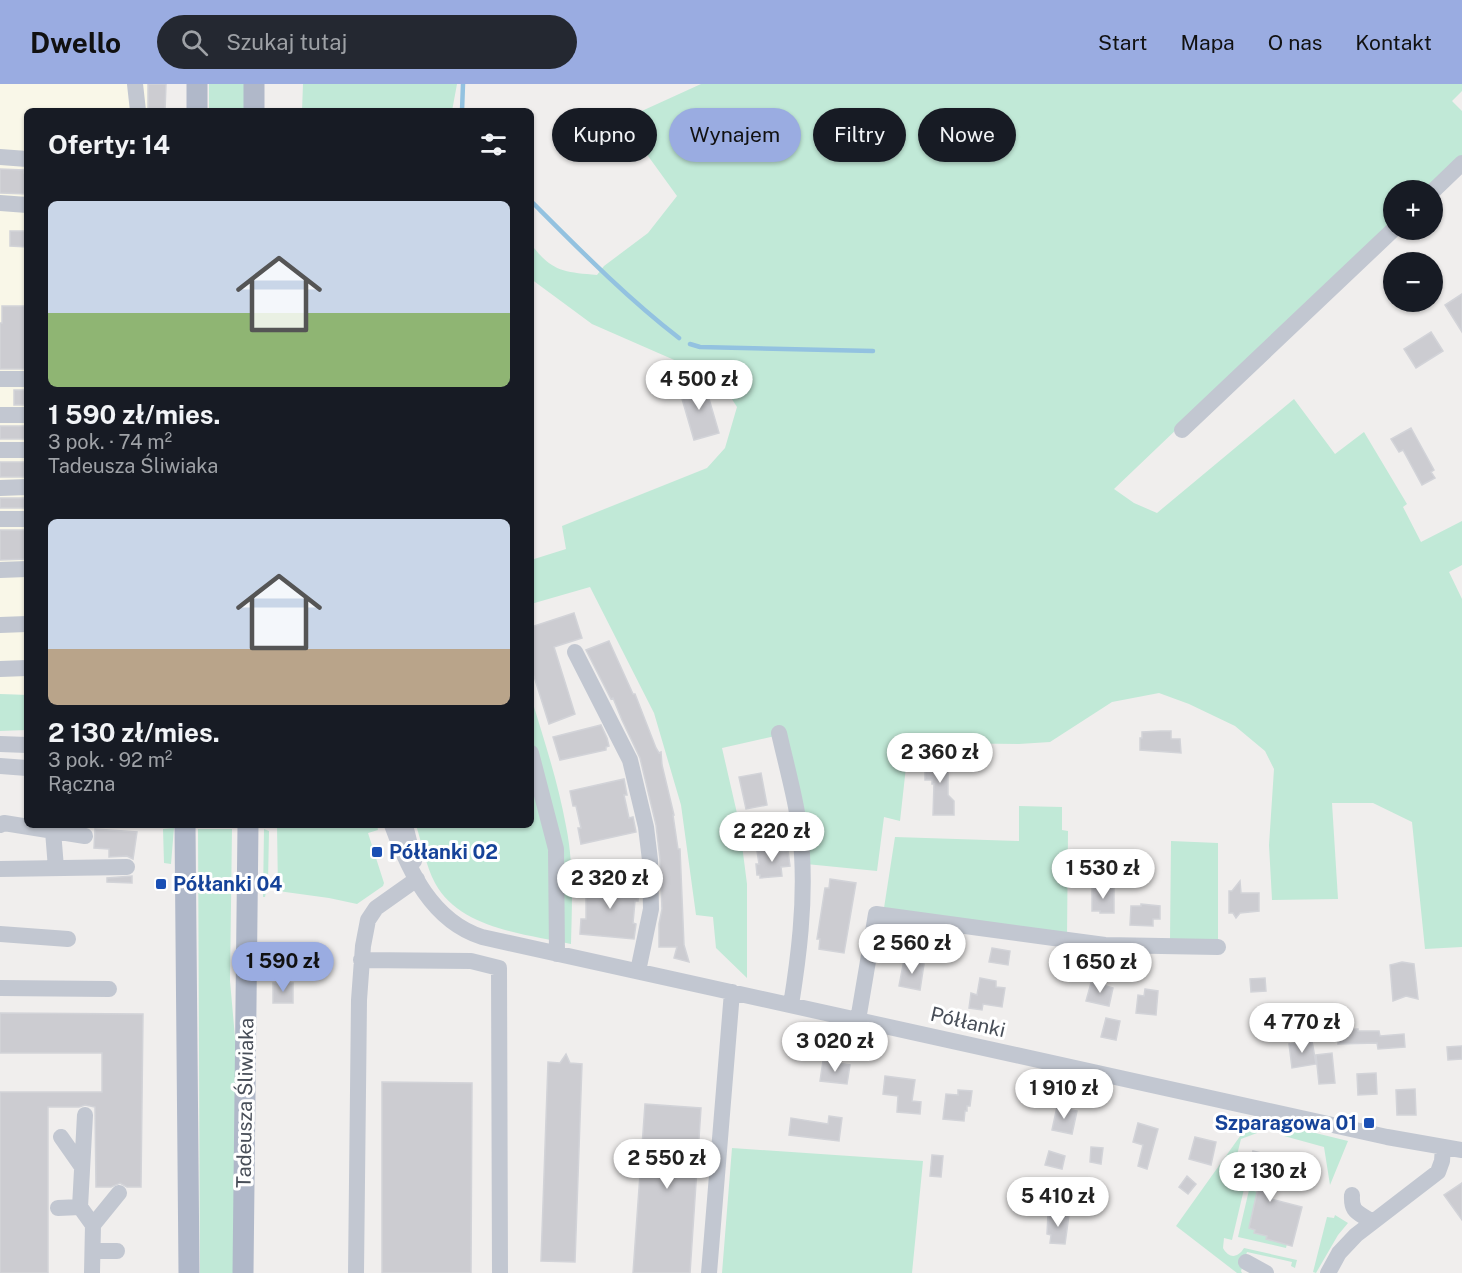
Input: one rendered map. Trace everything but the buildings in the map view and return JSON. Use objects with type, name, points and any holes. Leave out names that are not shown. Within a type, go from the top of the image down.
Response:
[{"type":"main road","points":[[197,84],[197,108]]},
{"type":"main road","points":[[254,84],[254,108]]},
{"type":"main road","points":[[185,828],[189,1273]]},
{"type":"main road","name":"Tadeusza Śliwiaka","points":[[243,1273],[248,828]]},
{"type":"street","points":[[135,84],[138,108]]},
{"type":"street","points":[[0,157],[24,159]]},
{"type":"street","points":[[1443,181],[1462,163]]},
{"type":"street","points":[[0,203],[24,205]]},
{"type":"street","points":[[1182,430],[1383,240]]},
{"type":"street","points":[[0,379],[24,379]]},
{"type":"street","points":[[0,415],[24,415]]},
{"type":"street","points":[[0,450],[24,450]]},
{"type":"street","points":[[0,488],[24,487]]},
{"type":"street","points":[[0,519],[24,519]]},
{"type":"street","points":[[0,570],[24,570]]},
{"type":"street","points":[[0,625],[24,624]]},
{"type":"street","points":[[575,652],[630,760],[646,826],[651,875],[651,909],[638,971]]},
{"type":"street","points":[[0,669],[24,668]]},
{"type":"street","points":[[779,733],[795,800],[802,854],[801,930],[791,1005]]},
{"type":"street","points":[[0,744],[24,745]]},
{"type":"street","points":[[534,765],[556,849],[557,954]]},
{"type":"street","points":[[0,766],[24,768]]},
{"type":"street","points":[[0,825],[4,823],[24,826]]},
{"type":"street","points":[[35,828],[85,836]]},
{"type":"street","name":"Półłanki","points":[[393,828],[417,879],[433,905],[460,928],[482,937],[1387,1137],[1462,1150]]},
{"type":"street","name":"Półłanki","points":[[406,828],[417,879]]},
{"type":"street","points":[[53,831],[56,868]]},
{"type":"street","points":[[0,869],[127,867]]},
{"type":"street","points":[[597,872],[651,875]]},
{"type":"street","points":[[356,1273],[358,1000],[362,960],[369,920],[373,912],[386,899],[417,879]]},
{"type":"street","points":[[858,1020],[876,914],[1105,945],[1218,947]]},
{"type":"street","points":[[0,934],[68,939]]},
{"type":"street","points":[[362,960],[471,961],[499,968],[500,1273]]},
{"type":"street","points":[[0,988],[109,989]]},
{"type":"street","points":[[709,1273],[732,992]]},
{"type":"street","points":[[85,1115],[80,1207],[93,1225],[92,1273]]},
{"type":"street","points":[[61,1137],[82,1167]]},
{"type":"street","points":[[1328,1273],[1346,1244],[1435,1176],[1441,1168],[1443,1147]]},
{"type":"street","points":[[93,1225],[119,1193]]},
{"type":"street","points":[[1352,1195],[1351,1205],[1355,1212],[1372,1222]]},
{"type":"street","points":[[58,1208],[80,1207]]},
{"type":"street","points":[[93,1251],[117,1251]]},
{"type":"street","points":[[1246,1262],[1266,1273]]},
{"type":"shaded area","points":[[0,84],[166,84],[166,108],[24,108],[24,695],[0,694]]},
{"type":"green space","points":[[209,84],[246,84],[246,108],[209,108]]},
{"type":"green space","points":[[303,84],[457,84],[453,108],[302,108]]},
{"type":"green space","points":[[701,84],[1462,84],[1462,91],[1452,101],[1462,111],[1462,158],[1439,180],[1383,180],[1383,233],[1114,489],[1134,503],[1157,513],[1294,399],[1335,454],[1364,432],[1407,504],[1403,507],[1421,542],[1462,521],[1462,565],[1449,572],[1462,599],[1462,947],[1425,949],[1412,822],[1373,803],[1332,803],[1338,899],[1272,900],[1269,845],[1274,769],[1265,751],[1235,726],[1189,704],[1159,693],[1112,702],[1050,742],[933,743],[908,749],[900,821],[884,817],[877,871],[806,864],[784,734],[722,748],[739,822],[747,884],[747,978],[716,948],[713,917],[696,915],[681,805],[654,713],[590,587],[534,603],[534,559],[566,549],[562,526],[707,468],[725,448],[737,407],[717,376],[688,366],[592,324],[534,281],[534,247],[552,265],[560,269],[597,275],[604,266],[648,233],[677,196],[652,162],[657,162],[657,108],[648,108]]},
{"type":"green space","points":[[0,694],[24,695],[24,730],[0,731]]},
{"type":"green space","points":[[534,707],[555,777],[569,841],[572,885],[571,944],[495,927],[460,911],[435,883],[417,828],[534,828]]},
{"type":"green space","points":[[1019,806],[1062,807],[1062,830],[1068,831],[1067,937],[884,908],[895,837],[1019,841]]},
{"type":"green space","points":[[174,828],[171,864],[164,863],[163,829]]},
{"type":"green space","points":[[277,828],[378,828],[378,830],[368,833],[384,883],[357,904],[278,891]]},
{"type":"green space","points":[[198,829],[232,829],[230,981],[238,1071],[235,1273],[200,1273]]},
{"type":"green space","points":[[264,829],[269,831],[268,882],[265,897],[263,897]]},
{"type":"green space","points":[[1171,841],[1218,843],[1218,940],[1170,940]]},
{"type":"green space","points":[[1253,1118],[1276,1124],[1274,1129],[1241,1139],[1234,1167],[1240,1170],[1235,1187],[1244,1189],[1232,1240],[1224,1238],[1223,1248],[1225,1252],[1234,1256],[1244,1248],[1297,1260],[1295,1268],[1291,1266],[1292,1262],[1247,1252],[1242,1273],[1237,1273],[1176,1226]]},
{"type":"green space","points":[[1287,1126],[1348,1141],[1330,1185],[1324,1147],[1284,1136]]},
{"type":"green space","points":[[732,1148],[923,1161],[912,1273],[722,1273]]},
{"type":"green space","points":[[1249,1190],[1258,1192],[1249,1228],[1255,1230],[1254,1233],[1267,1236],[1266,1239],[1287,1244],[1286,1248],[1238,1237]]},
{"type":"green space","points":[[1335,1215],[1348,1223],[1338,1235],[1316,1273],[1313,1272],[1327,1217],[1334,1218]]},
{"type":"waterway","points":[[462,108],[463,84]]},
{"type":"waterway","points":[[534,204],[585,255],[679,338]]},
{"type":"waterway","points":[[690,344],[700,347],[873,351]]},
{"type":"place","name":"Półłanki 02","points":[[377,852]]},
{"type":"place","name":"Półłanki 04","points":[[161,884]]},
{"type":"place","name":"Szparagowa 01","points":[[1369,1123]]}]
